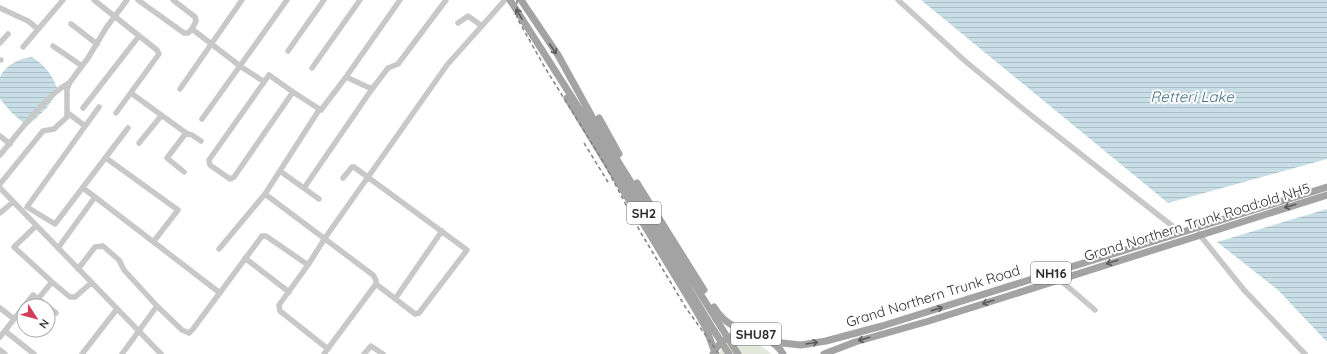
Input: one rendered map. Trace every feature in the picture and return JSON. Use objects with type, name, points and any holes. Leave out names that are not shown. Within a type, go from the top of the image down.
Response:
[{"type":"main road","name":"SH2","points":[[510,0],[573,98],[729,354]]},
{"type":"main road","name":"SH2","points":[[521,0],[558,55],[606,142],[738,354]]},
{"type":"main road","points":[[566,89],[567,97],[697,312],[713,352]]},
{"type":"main road","points":[[577,89],[582,90],[621,157],[719,314],[730,325],[749,333]]},
{"type":"main road","name":"Grand Northern Trunk Road","points":[[773,342],[801,345],[826,341],[882,326],[1327,187]]},
{"type":"main road","name":"Grand Northern Trunk Road:old NH5","points":[[824,354],[855,342],[929,321],[1199,234],[1327,195]]},
{"type":"main road","name":"SHU87","points":[[713,352],[724,341],[736,335],[749,333],[762,336],[773,342],[783,354]]},
{"type":"street","points":[[23,47],[63,0]]},
{"type":"street","points":[[94,0],[157,50],[159,54],[116,113]]},
{"type":"street","points":[[0,184],[42,131],[54,129],[60,124],[68,113],[68,89],[70,82],[127,0]]},
{"type":"street","points":[[138,0],[184,33],[188,33],[192,30],[196,21],[195,17],[173,0]]},
{"type":"street","points":[[180,89],[242,0]]},
{"type":"street","points":[[202,119],[287,0]]},
{"type":"street","points":[[288,51],[324,0]]},
{"type":"street","points":[[312,68],[360,0]]},
{"type":"street","points":[[219,250],[264,194],[319,110],[323,110],[400,0]]},
{"type":"street","points":[[304,188],[372,89],[388,68],[398,64],[446,0]]},
{"type":"street","points":[[376,284],[326,351],[280,310],[279,305],[308,265],[324,238],[447,65],[505,0]]},
{"type":"street","points":[[898,0],[951,48],[1084,159],[1180,232]]},
{"type":"street","points":[[0,8],[28,21],[38,29]]},
{"type":"street","points":[[458,23],[468,16],[482,26]]},
{"type":"street","points":[[71,24],[96,44]]},
{"type":"street","points":[[192,30],[240,66],[263,81]]},
{"type":"street","points":[[0,43],[8,34]]},
{"type":"street","points":[[83,108],[139,36]]},
{"type":"street","points":[[53,46],[82,66]]},
{"type":"street","points":[[293,92],[234,177],[230,179],[210,165],[209,160],[263,81],[270,75],[319,110]]},
{"type":"street","points":[[346,77],[372,89]]},
{"type":"street","points":[[0,156],[29,120],[62,87],[70,82]]},
{"type":"street","points":[[132,93],[161,116],[201,141]]},
{"type":"street","points":[[99,107],[27,207],[55,224],[128,128]]},
{"type":"street","points":[[68,113],[85,126]]},
{"type":"street","points":[[139,143],[161,116]]},
{"type":"street","points":[[184,172],[167,158],[186,133]]},
{"type":"street","points":[[0,136],[10,144]]},
{"type":"street","points":[[106,158],[178,210],[154,241]]},
{"type":"street","points":[[264,194],[373,275],[376,280],[376,284],[395,299],[415,314],[419,313],[466,252],[466,249],[369,176],[352,167],[343,178]]},
{"type":"street","points":[[280,171],[319,199]]},
{"type":"street","points":[[0,188],[161,354]]},
{"type":"street","points":[[83,188],[220,293]]},
{"type":"street","points":[[58,248],[95,197]]},
{"type":"street","points":[[0,213],[13,202]]},
{"type":"street","points":[[36,226],[14,247],[70,297],[75,297],[91,283]]},
{"type":"street","points":[[395,299],[442,231]]},
{"type":"street","points":[[1199,234],[1244,290],[1304,354]]},
{"type":"street","points":[[78,269],[95,247],[103,246],[119,260],[124,270],[157,306],[182,330],[189,333],[260,237],[266,236],[308,265]]},
{"type":"street","points":[[245,258],[289,292]]},
{"type":"street","points":[[1059,279],[1095,310]]},
{"type":"street","points":[[39,298],[52,282]]},
{"type":"street","points":[[122,354],[157,306]]},
{"type":"street","points":[[0,308],[14,319]]},
{"type":"street","points":[[82,354],[117,310]]},
{"type":"street","points":[[0,337],[16,316]]},
{"type":"street","points":[[5,331],[34,354]]},
{"type":"street","points":[[364,354],[371,346],[383,354]]},
{"type":"street","points":[[0,350],[5,354]]},
{"type":"shaded area","points":[[740,341],[757,344],[771,354],[717,354],[728,344]]},
{"type":"water","name":"Retteri Lake","points":[[921,0],[1327,0],[1327,159],[1168,203]]},
{"type":"water","points":[[32,57],[48,71],[58,90],[49,106],[27,126],[11,112],[0,99],[0,77],[5,69],[13,63]]},
{"type":"water","points":[[1327,209],[1327,342],[1278,290],[1217,242]]},
{"type":"railway","points":[[517,0],[517,18],[544,66],[604,163],[641,233],[686,308],[719,354]]},
{"type":"railway","points":[[584,143],[608,182]]}]
